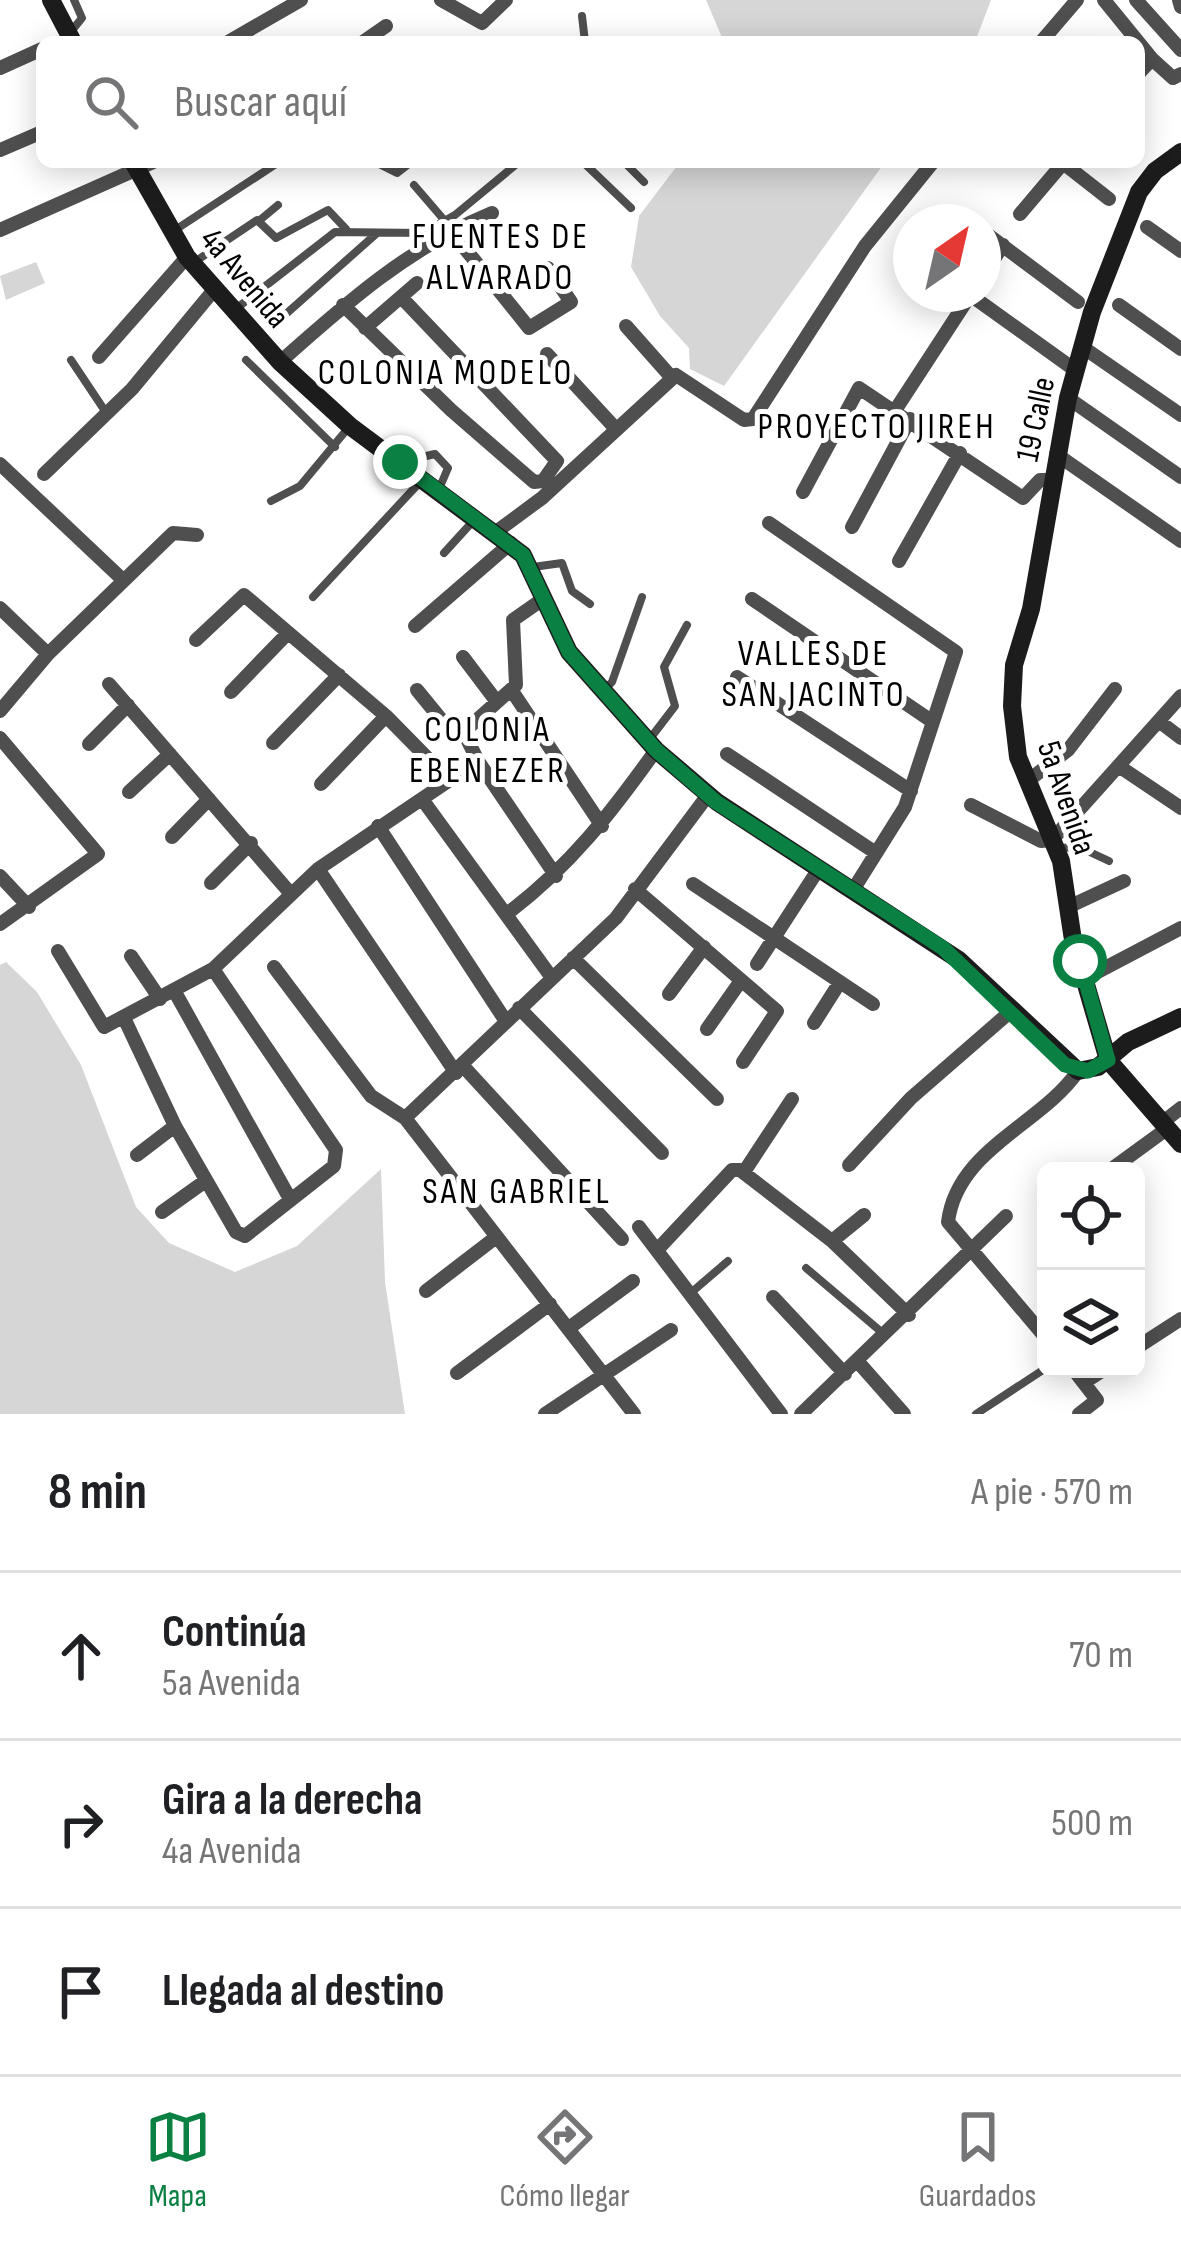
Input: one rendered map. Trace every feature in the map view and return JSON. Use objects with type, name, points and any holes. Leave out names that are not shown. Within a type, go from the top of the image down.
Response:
[{"type":"street","points":[[51,0],[66,36]]},
{"type":"street","points":[[238,36],[301,0]]},
{"type":"street","points":[[441,0],[482,23],[506,0]]},
{"type":"street","points":[[1046,36],[1077,0]]},
{"type":"street","points":[[1104,0],[1133,36]]},
{"type":"street","points":[[1136,0],[1181,50]]},
{"type":"street","points":[[372,36],[386,26]]},
{"type":"street","points":[[1145,50],[1173,78],[1181,74]]},
{"type":"street","points":[[0,68],[36,52]]},
{"type":"street","points":[[1145,67],[1152,59]]},
{"type":"street","points":[[0,150],[36,135]]},
{"type":"street","name":"19 Calle","points":[[1013,724],[1014,665],[1031,609],[1056,454],[1081,346],[1131,208],[1154,171],[1181,152]]},
{"type":"street","points":[[0,230],[134,168]]},
{"type":"street","name":"4a Avenida","points":[[142,168],[171,233],[231,312],[350,426],[503,538],[533,567],[560,638],[652,746],[708,795],[943,948],[1078,1071]]},
{"type":"street","points":[[626,326],[674,377],[749,421],[865,246],[928,168]]},
{"type":"street","points":[[1020,214],[1060,168]]},
{"type":"street","points":[[1070,168],[1109,199]]},
{"type":"street","points":[[280,362],[343,305],[448,225],[491,214]]},
{"type":"street","points":[[448,225],[529,328],[571,302],[548,268]]},
{"type":"street","points":[[1147,227],[1181,250]]},
{"type":"street","points":[[1001,248],[1003,245],[1078,302]]},
{"type":"street","points":[[99,357],[189,261]]},
{"type":"street","points":[[365,328],[417,283]]},
{"type":"street","points":[[44,474],[107,416],[213,291]]},
{"type":"street","points":[[343,305],[534,482],[557,468],[557,461],[401,297]]},
{"type":"street","points":[[1119,305],[1181,349]]},
{"type":"street","points":[[896,409],[958,312]]},
{"type":"street","points":[[995,312],[1075,370]]},
{"type":"street","points":[[1081,346],[1181,415]]},
{"type":"street","points":[[548,354],[616,429]]},
{"type":"street","points":[[415,626],[674,377]]},
{"type":"street","points":[[803,492],[859,388],[1023,498],[1040,481],[1052,479]]},
{"type":"street","points":[[1068,398],[1181,477]]},
{"type":"street","points":[[852,527],[910,419]]},
{"type":"street","points":[[898,561],[960,453]]},
{"type":"street","points":[[1056,454],[1181,541]]},
{"type":"street","points":[[0,464],[122,579]]},
{"type":"street","points":[[770,523],[956,652],[911,791],[853,890]]},
{"type":"street","points":[[0,711],[48,654],[173,533],[197,535]]},
{"type":"street","points":[[196,640],[240,595],[386,716],[449,780]]},
{"type":"street","points":[[752,598],[933,722]]},
{"type":"street","points":[[466,737],[474,721],[512,691],[518,680],[513,620],[543,599]]},
{"type":"street","points":[[0,608],[48,654]]},
{"type":"street","points":[[231,692],[289,633]]},
{"type":"street","points":[[463,657],[497,702]]},
{"type":"street","points":[[273,743],[339,675]]},
{"type":"street","points":[[737,677],[911,791]]},
{"type":"street","points":[[109,684],[291,894]]},
{"type":"street","points":[[1029,780],[1068,751],[1115,689]]},
{"type":"street","points":[[417,690],[453,734],[466,737]]},
{"type":"street","points":[[512,691],[602,826]]},
{"type":"street","points":[[971,805],[1054,844],[1181,696]]},
{"type":"street","points":[[89,744],[128,705]]},
{"type":"street","points":[[321,784],[386,716]]},
{"type":"street","points":[[1160,722],[1181,738]]},
{"type":"street","name":"5a Avenida","points":[[1013,724],[1018,757],[1054,844],[1108,1060],[1181,1144]]},
{"type":"street","points":[[466,737],[556,876]]},
{"type":"street","points":[[0,738],[98,854],[0,924]]},
{"type":"street","points":[[508,913],[556,876],[602,826],[652,746]]},
{"type":"street","points":[[129,792],[170,754]]},
{"type":"street","points":[[727,754],[876,853]]},
{"type":"street","points":[[58,952],[103,1027],[125,1020],[213,969],[318,869],[478,761]]},
{"type":"street","points":[[1120,766],[1181,808]]},
{"type":"street","points":[[405,1118],[616,918],[708,795]]},
{"type":"street","points":[[172,837],[209,799]]},
{"type":"street","points":[[422,799],[552,978]]},
{"type":"street","points":[[378,826],[505,1020]]},
{"type":"street","points":[[211,883],[251,843]]},
{"type":"street","points":[[318,869],[459,1070],[622,1239]]},
{"type":"street","points":[[757,964],[818,870]]},
{"type":"street","points":[[0,876],[29,907]]},
{"type":"street","points":[[1068,907],[1124,881]]},
{"type":"street","points":[[693,884],[873,1004]]},
{"type":"street","points":[[635,889],[778,1013],[743,1062]]},
{"type":"street","points":[[1086,979],[1181,928]]},
{"type":"street","points":[[669,994],[704,947]]},
{"type":"street","points":[[130,956],[160,999]]},
{"type":"street","points":[[573,958],[717,1099]]},
{"type":"street","points":[[274,968],[371,1096],[405,1118],[634,1414]]},
{"type":"street","points":[[125,1020],[204,1182],[240,1236],[337,1162],[321,1122],[213,969]]},
{"type":"street","points":[[707,1029],[740,982]]},
{"type":"street","points":[[814,1023],[840,982]]},
{"type":"street","points":[[175,992],[290,1198]]},
{"type":"street","points":[[519,1008],[662,1154]]},
{"type":"street","points":[[849,1165],[910,1098],[1010,1012]]},
{"type":"street","points":[[1037,1328],[948,1222],[958,1190],[991,1147],[1067,1087],[1078,1071],[1108,1060],[1128,1042],[1181,1016]]},
{"type":"street","points":[[659,1248],[740,1171],[792,1099]]},
{"type":"street","points":[[1120,1162],[1181,1108]]},
{"type":"street","points":[[137,1155],[175,1126]]},
{"type":"street","points":[[740,1171],[832,1241],[909,1315]]},
{"type":"street","points":[[162,1212],[204,1182]]},
{"type":"street","points":[[832,1241],[864,1215]]},
{"type":"street","points":[[801,1414],[909,1315],[1006,1216]]},
{"type":"street","points":[[639,1227],[693,1292],[781,1414]]},
{"type":"street","points":[[426,1291],[495,1238]]},
{"type":"street","points":[[569,1328],[633,1281]]},
{"type":"street","points":[[773,1297],[845,1374]]},
{"type":"street","points":[[457,1373],[550,1304]]},
{"type":"street","points":[[1145,1342],[1181,1319]]},
{"type":"street","points":[[545,1414],[671,1330]]},
{"type":"street","points":[[859,1363],[904,1414]]},
{"type":"street","points":[[1078,1414],[1097,1400],[1081,1378]]},
{"type":"street","points":[[1084,1382],[1090,1378]]},
{"type":"lane","points":[[69,36],[82,18],[74,0]]},
{"type":"lane","points":[[582,16],[584,36]]},
{"type":"lane","points":[[171,233],[271,168]]},
{"type":"lane","points":[[260,220],[277,238],[328,210],[346,229],[417,235],[448,225],[512,168]]},
{"type":"lane","points":[[589,168],[631,208]]},
{"type":"lane","points":[[629,168],[644,182]]},
{"type":"lane","points":[[414,185],[448,225]]},
{"type":"lane","points":[[189,261],[278,205]]},
{"type":"lane","points":[[231,312],[346,229]]},
{"type":"lane","points":[[287,313],[377,233]]},
{"type":"lane","points":[[71,360],[107,416]]},
{"type":"lane","points":[[246,360],[335,447]]},
{"type":"lane","points":[[272,501],[300,486],[350,426]]},
{"type":"lane","points":[[313,597],[430,486],[446,461],[428,452],[400,462]]},
{"type":"lane","points":[[444,553],[476,518]]},
{"type":"lane","points":[[533,567],[562,563],[572,591],[590,604]]},
{"type":"lane","points":[[603,691],[612,682],[642,597]]},
{"type":"lane","points":[[652,746],[675,706],[664,667],[687,625]]},
{"type":"lane","points":[[1054,844],[1079,847],[1108,861]]},
{"type":"lane","points":[[693,1292],[728,1261]]},
{"type":"lane","points":[[806,1268],[886,1336]]},
{"type":"lane","points":[[976,1414],[1037,1374]]},
{"type":"shaded area","points":[[706,0],[991,0],[977,36],[721,36]]},
{"type":"shaded area","points":[[675,168],[881,168],[724,386],[690,369],[689,348],[660,316],[631,267],[639,216]]},
{"type":"shaded area","points":[[36,262],[45,283],[6,300],[0,276]]},
{"type":"shaded area","points":[[6,962],[37,992],[81,1065],[136,1207],[169,1243],[235,1272],[297,1246],[381,1169],[385,1282],[405,1414],[0,1414],[0,965]]},
{"type":"district","name":"FUENTES DE ALVARADO","points":[[501,256]]},
{"type":"district","name":"COLONIA MODELO","points":[[446,371]]},
{"type":"district","name":"PROYECTO JIREH","points":[[877,425]]},
{"type":"district","name":"VALLES DE SAN JACINTO","points":[[814,672]]},
{"type":"district","name":"COLONIA EBEN EZER","points":[[488,748]]},
{"type":"district","name":"SAN GABRIEL","points":[[517,1190]]},
{"type":"route","points":[[400,462],[523,555],[533,567],[551,623],[569,652],[656,750],[716,802],[943,948],[1065,1065],[1088,1071],[1108,1060],[1080,961]]}]
